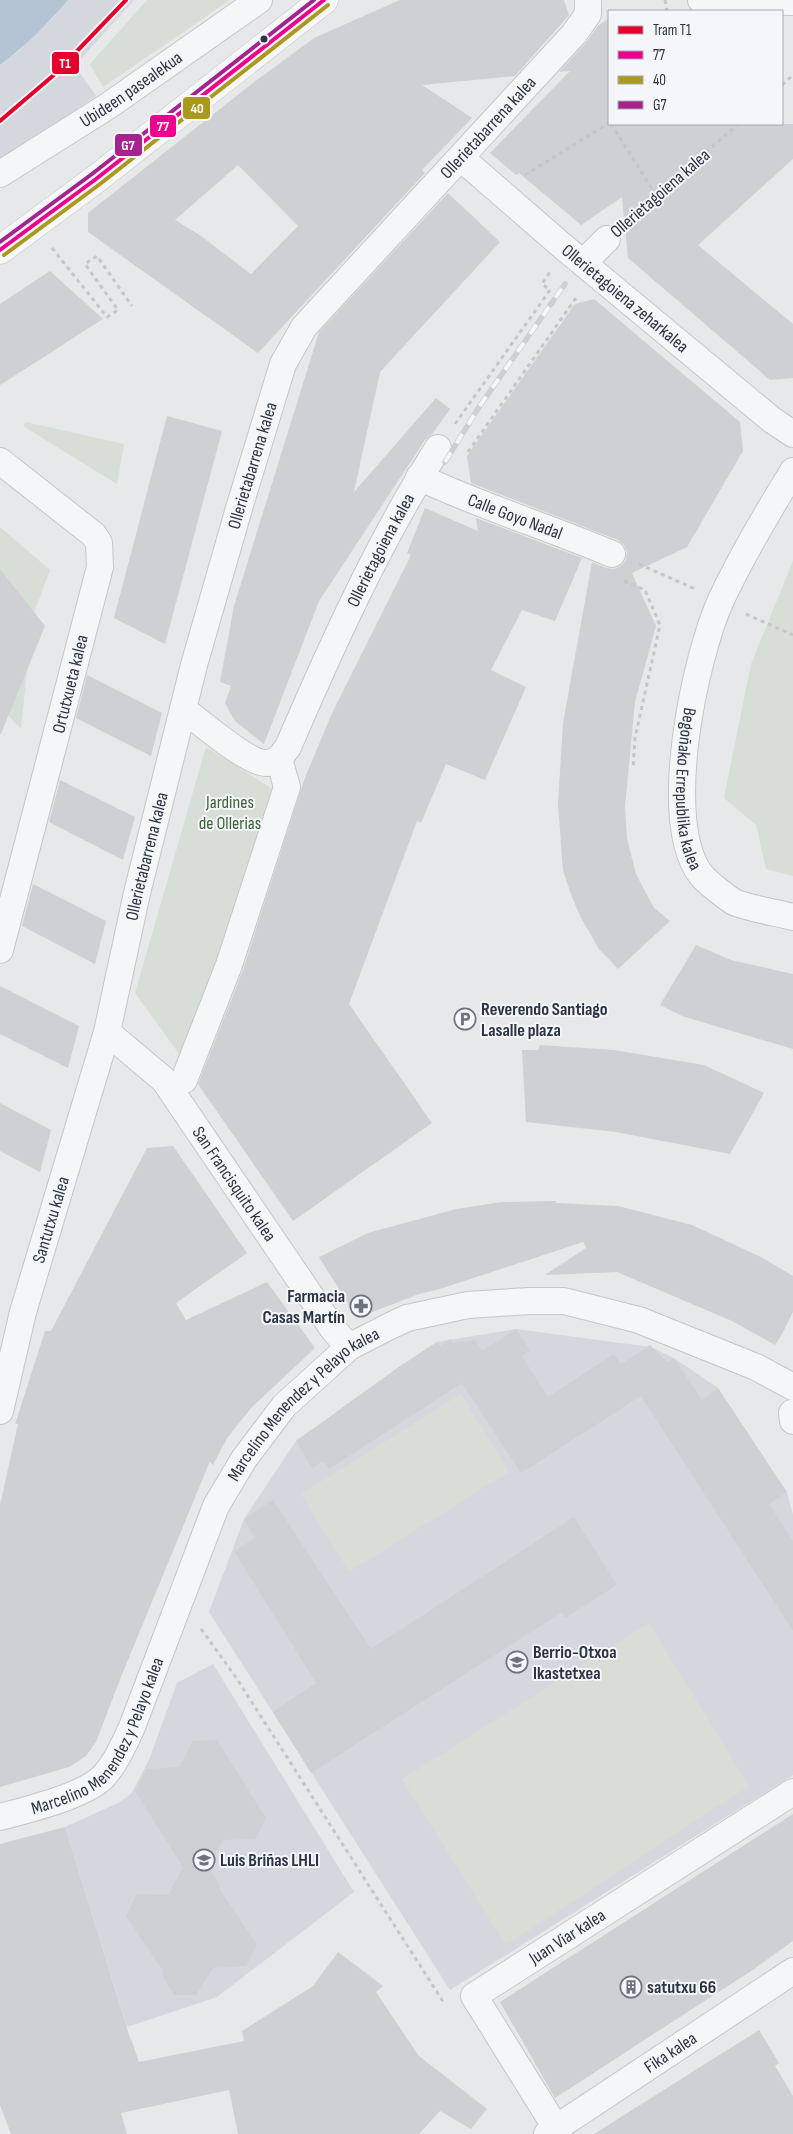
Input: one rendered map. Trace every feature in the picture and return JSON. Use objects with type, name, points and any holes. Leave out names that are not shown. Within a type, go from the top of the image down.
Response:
[{"type":"street","name":"Ubideen pasealekua","points":[[0,174],[108,106],[259,0]]},
{"type":"street","points":[[0,250],[112,167],[324,0]]},
{"type":"street","name":"Ollerietabarrena kalea","points":[[107,1032],[137,893],[183,709],[237,514],[283,364],[304,326],[574,34],[588,14],[588,0]]},
{"type":"street","points":[[701,0],[793,2]]},
{"type":"street","name":"Ollerietagoiena zeharkalea","points":[[461,158],[583,263],[772,420],[793,434]]},
{"type":"street","name":"Ollerietagoiena kalea","points":[[583,263],[607,239]]},
{"type":"street","name":"Ollerietagoiena kalea","points":[[279,759],[288,747],[332,646],[419,477],[438,448]]},
{"type":"street","name":"Ortutxueta kalea","points":[[0,461],[94,535],[99,543],[100,567],[0,950]]},
{"type":"street","name":"Begoñako Errepublika kalea","points":[[793,471],[759,525],[720,602],[702,659],[686,738],[681,800],[687,849],[702,876],[734,902],[793,917]]},
{"type":"street","name":"Calle Goyo Nadal","points":[[419,477],[444,489],[565,534],[615,566]]},
{"type":"street","points":[[183,709],[232,746],[257,762],[268,763],[279,759],[287,787],[229,965],[184,1080]]},
{"type":"street","name":"San Francisquito kalea","points":[[107,1032],[164,1080],[322,1313],[349,1347]]},
{"type":"street","name":"Santutxu kalea","points":[[0,1411],[28,1293],[107,1032]]},
{"type":"street","name":"Marcelino Menendez y Pelayo kalea","points":[[0,1817],[85,1790],[103,1777],[122,1750],[132,1727],[216,1506],[244,1460],[284,1406],[349,1347],[407,1318],[438,1310],[468,1305],[520,1301],[564,1301],[639,1320],[747,1363],[793,1407]]},
{"type":"street","name":"Juan Viar kalea","points":[[474,1996],[793,1792]]},
{"type":"street","name":"Fika kalea","points":[[552,2131],[793,1971]]},
{"type":"street","points":[[474,1996],[552,2131]]},
{"type":"path","points":[[783,84],[793,75]]},
{"type":"path","points":[[524,176],[608,125]]},
{"type":"path","points":[[611,125],[656,196]]},
{"type":"path","name":"Ollerietagoiena kalea","points":[[607,239],[737,125]]},
{"type":"path","points":[[52,247],[106,317],[118,310],[85,264],[98,256],[132,306]]},
{"type":"path","points":[[438,448],[550,290],[542,284],[552,269]]},
{"type":"path","points":[[467,454],[574,300]]},
{"type":"path","points":[[615,566],[645,590],[660,625],[637,730],[633,769]]},
{"type":"path","points":[[657,571],[793,635]]},
{"type":"path","points":[[200,1628],[237,1679],[449,2010],[474,1996]]},
{"type":"shaded area","points":[[68,0],[134,0],[78,62],[78,70],[96,96],[0,161],[0,65],[16,53],[53,18]]},
{"type":"shaded area","name":"Berrio-Otxoa Ikastetxea","points":[[516,1329],[651,1347],[674,1358],[718,1388],[787,1493],[793,1515],[793,1775],[450,1990],[209,1612],[244,1519],[296,1441],[437,1342]]},
{"type":"shaded area","name":"Luis Briñas LHLI","points":[[213,1664],[354,1892],[217,1997],[127,2027],[65,1827],[118,1803],[131,1794],[149,1760],[177,1683]]},
{"type":"green space","points":[[147,0],[230,0],[103,87],[90,64]]},
{"type":"green space","points":[[26,422],[124,444],[117,484],[23,426]]},
{"type":"green space","points":[[0,527],[50,570],[34,613],[0,569]]},
{"type":"green space","points":[[793,561],[793,876],[766,869],[756,825],[724,798],[751,664]]},
{"type":"green space","points":[[0,639],[27,670],[21,729],[0,706]]},
{"type":"green space","name":"Jardines de Ollerias","points":[[206,747],[282,795],[182,1058],[135,993]]},
{"type":"green space","points":[[461,1394],[509,1472],[349,1572],[301,1494]]},
{"type":"green space","points":[[649,1623],[749,1786],[506,1945],[402,1779]]},
{"type":"water","points":[[0,0],[68,0],[36,34],[0,65]]},
{"type":"building","points":[[400,0],[564,0],[569,15],[515,76],[422,85],[472,118],[422,170],[425,173],[258,353],[88,232],[88,213],[249,86],[314,38]],"holes":[[[238,165],[298,226],[251,274],[201,236],[175,220]]]},
{"type":"building","points":[[608,19],[608,125],[793,124],[793,159],[698,245],[793,324],[793,378],[770,380],[628,258],[622,197],[581,225],[519,173],[516,175],[490,153],[570,71],[559,72],[585,44],[598,26]]},
{"type":"building","points":[[448,193],[500,242],[380,372],[354,492],[436,398],[450,409],[432,434],[425,440],[319,601],[264,744],[235,721],[225,703],[231,686],[220,682],[234,606],[319,332]]},
{"type":"building","points":[[50,271],[103,319],[0,385],[0,304]]},
{"type":"building","points":[[594,299],[740,422],[743,451],[687,547],[632,573],[656,626],[635,702],[625,807],[627,839],[636,874],[654,908],[670,921],[618,969],[599,949],[580,916],[571,894],[563,871],[558,804],[563,723],[592,562],[614,569],[621,566],[626,560],[627,552],[624,545],[618,540],[471,483],[467,456],[575,304]]},
{"type":"building","points":[[167,416],[222,431],[165,644],[114,618]]},
{"type":"building","points":[[425,508],[478,531],[476,518],[582,558],[555,621],[522,610],[491,670],[526,687],[485,780],[446,764],[421,823],[417,821],[349,1004],[432,1123],[293,1221],[198,1084],[243,970],[304,780],[333,711],[411,555],[407,553]]},
{"type":"building","points":[[0,569],[45,626],[1,734],[0,734]]},
{"type":"building","points":[[87,675],[162,713],[151,756],[76,718]]},
{"type":"building","points":[[60,780],[135,817],[123,860],[49,822]]},
{"type":"building","points":[[33,884],[106,921],[95,964],[22,926]]},
{"type":"building","points":[[696,945],[731,960],[793,974],[793,1049],[682,1016],[660,1005]]},
{"type":"building","points":[[0,986],[79,1026],[68,1068],[0,1034]]},
{"type":"building","points":[[540,1045],[614,1050],[704,1065],[764,1093],[730,1154],[616,1132],[526,1122],[522,1050],[538,1050]]},
{"type":"building","points":[[0,1103],[51,1130],[40,1172],[0,1151]]},
{"type":"building","points":[[173,1146],[247,1253],[176,1303],[186,1320],[267,1282],[315,1348],[252,1407],[227,1438],[213,1465],[210,1461],[96,1742],[86,1756],[69,1767],[0,1787],[0,1505],[18,1424],[15,1424],[45,1331],[51,1331],[147,1148]]},
{"type":"building","points":[[556,1201],[556,1203],[618,1206],[692,1225],[763,1258],[793,1276],[793,1312],[782,1334],[775,1345],[732,1321],[617,1272],[545,1275],[586,1248],[583,1242],[440,1289],[419,1294],[357,1318],[319,1257],[368,1233],[456,1209],[502,1202]]},
{"type":"building","points":[[516,1329],[530,1350],[522,1356],[548,1397],[614,1354],[621,1364],[650,1345],[667,1362],[674,1358],[702,1400],[718,1388],[787,1492],[769,1504],[793,1541],[793,1631],[641,1396],[521,1473],[462,1383],[329,1469],[323,1461],[312,1468],[296,1441],[437,1342],[440,1346],[450,1339],[453,1343],[475,1340],[482,1351]]},
{"type":"building","points":[[273,1500],[371,1649],[574,1517],[617,1585],[565,1618],[562,1612],[311,1773],[273,1712],[316,1683],[234,1551],[255,1538],[244,1519]]},
{"type":"building","points":[[217,1740],[266,1818],[255,1839],[223,1840],[208,1866],[220,1886],[219,1888],[257,1945],[246,1966],[213,1968],[196,1995],[174,1995],[162,1975],[163,1971],[126,1916],[137,1894],[168,1895],[183,1867],[135,1791],[147,1769],[179,1767],[193,1741]]},
{"type":"building","points":[[793,1814],[793,1941],[754,1969],[555,2098],[500,2002]]},
{"type":"building","points":[[65,1827],[139,2062],[244,2041],[242,2031],[313,1986],[338,1952],[383,1986],[376,1992],[419,2056],[487,2109],[471,2129],[440,2111],[419,2134],[238,2134],[229,2090],[121,2113],[127,2134],[11,2134],[0,2105],[0,1844]]},
{"type":"building","points":[[759,2030],[779,2063],[775,2066],[793,2096],[793,2134],[594,2134]]},
{"type":"railway","points":[[445,462],[479,407],[565,284]]},
{"type":"tram line","name":"T1","points":[[0,121],[55,74],[126,0]]},
{"type":"transit line","name":"G7","points":[[0,242],[92,174],[314,0]]},
{"type":"transit line","name":"77","points":[[0,250],[96,179],[324,0]]},
{"type":"transit line","name":"40","points":[[4,255],[100,184],[328,5]]},
{"type":"place","name":"Reverendo Santiago Lasalle plaza","points":[[465,1019]]},
{"type":"place","name":"Farmacia Casas Martín","points":[[361,1306]]},
{"type":"place","name":"Berrio-Otxoa Ikastetxea","points":[[517,1662]]},
{"type":"place","name":"Luis Briñas LHLI","points":[[204,1860]]},
{"type":"place","name":"satutxu 66","points":[[631,1987]]}]
